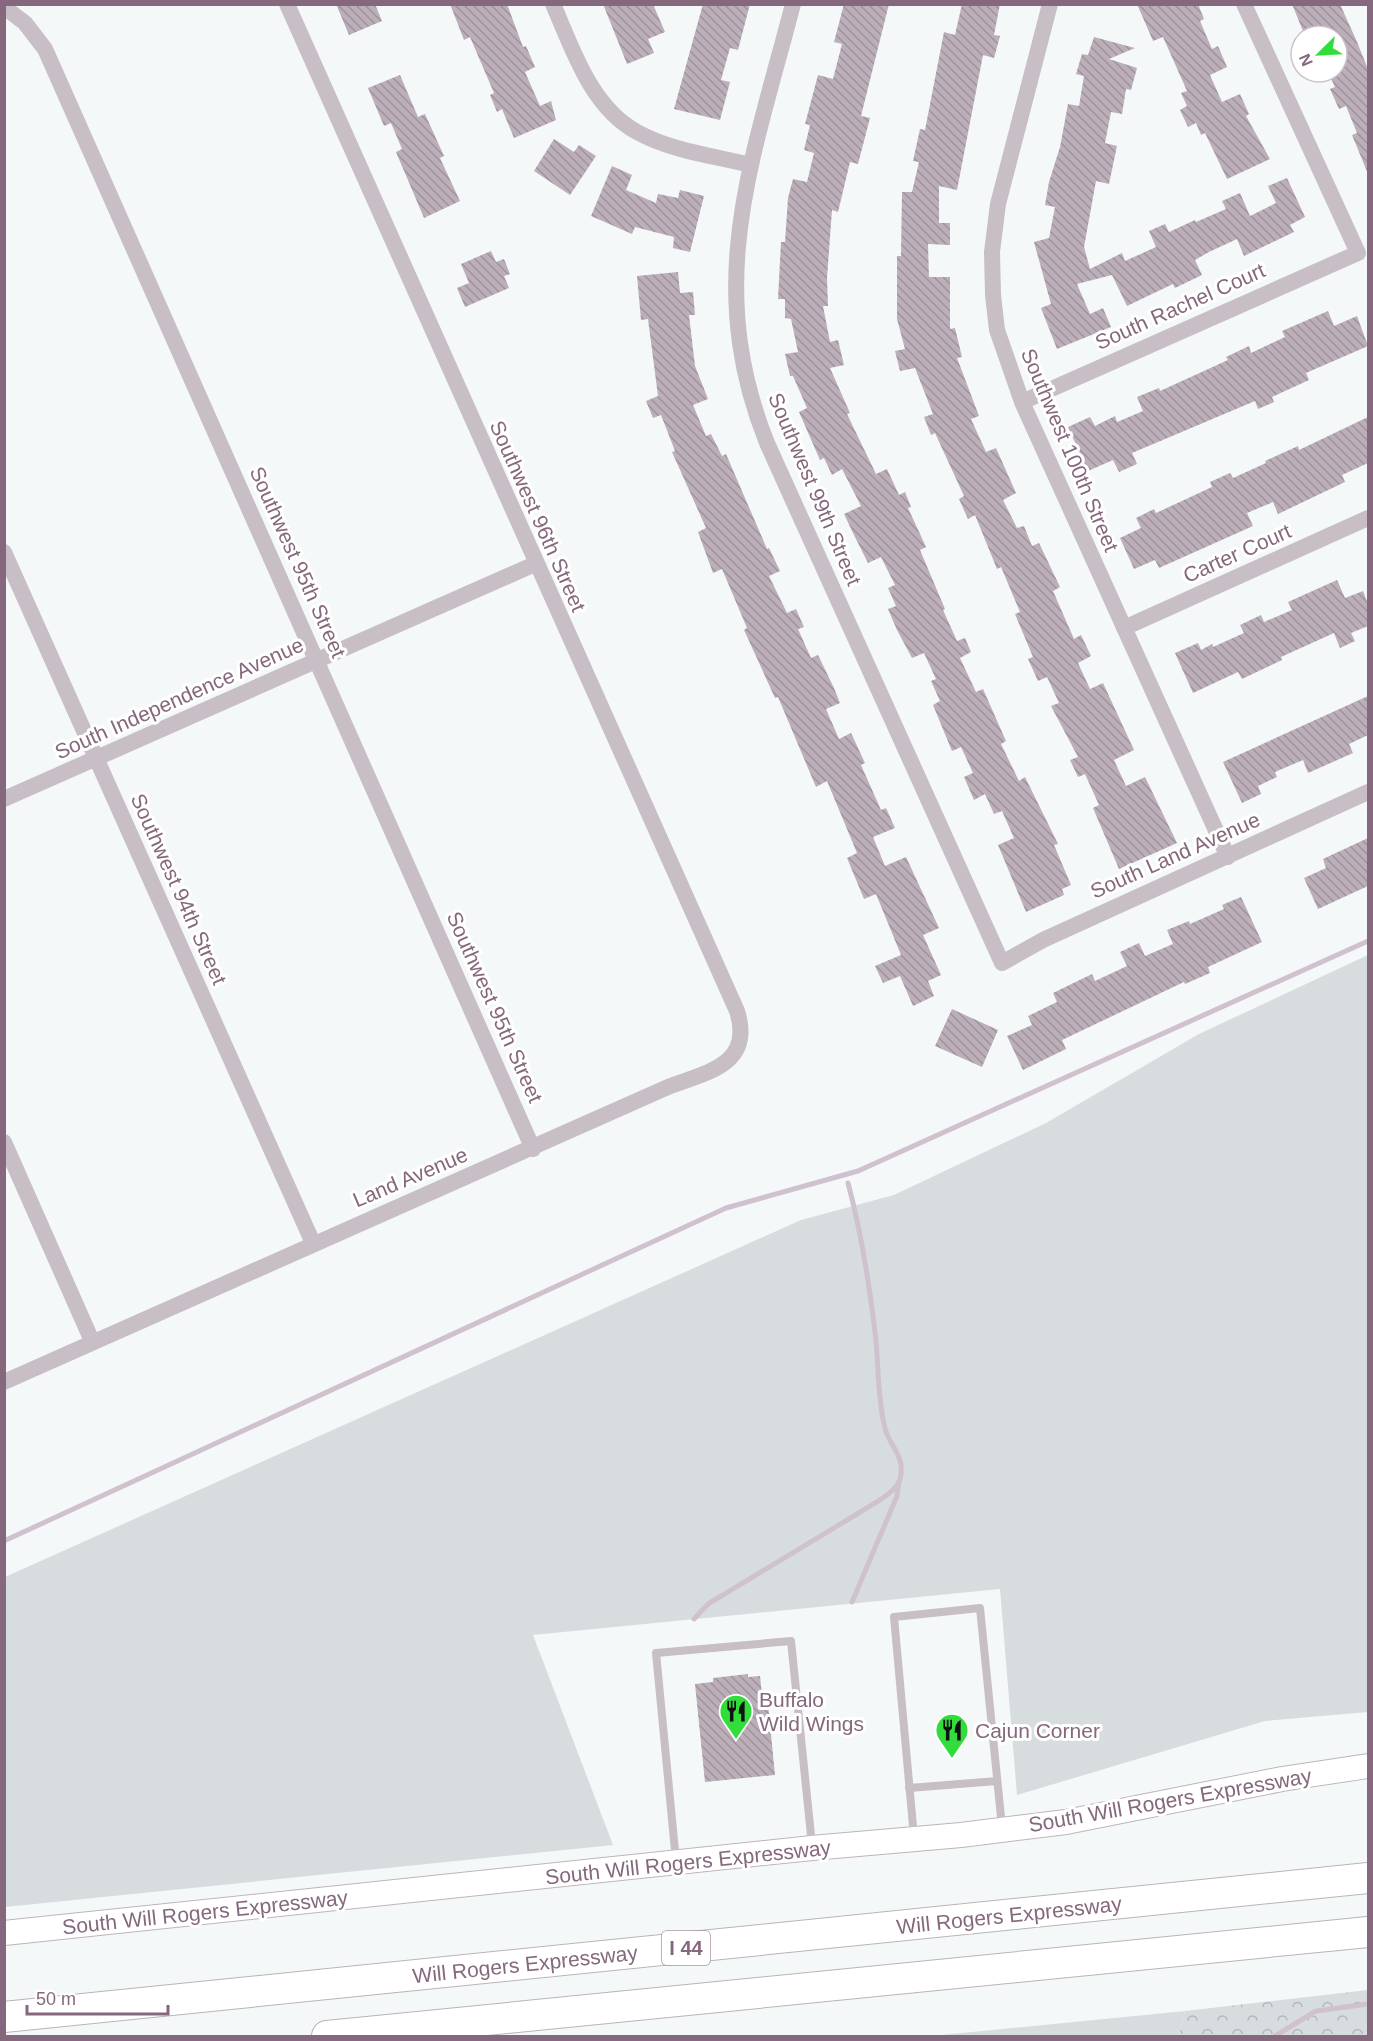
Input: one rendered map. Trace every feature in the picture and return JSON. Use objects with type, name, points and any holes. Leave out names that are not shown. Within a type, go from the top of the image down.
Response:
[{"type":"highway","name":"Will Rogers Expressway","points":[[4,2017],[1368,1878]]},
{"type":"highway","points":[[327,2037],[1368,1932]]},
{"type":"main road","name":"South Will Rogers Expressway","points":[[4,1933],[1002,1830],[1066,1822],[1282,1779],[1368,1766]]},
{"type":"street","name":"Southwest 96th Street","points":[[287,4],[535,564],[737,1011],[741,1022],[738,1046]]},
{"type":"street","points":[[553,4],[588,81],[603,103],[625,124],[637,132],[666,143],[751,165]]},
{"type":"street","name":"Southwest 99th Street","points":[[793,4],[751,165],[738,226],[735,291],[740,346],[756,417],[1002,963]]},
{"type":"street","name":"Southwest 100th Street","points":[[1050,4],[998,204],[992,252],[997,330],[1022,402],[1228,857]]},
{"type":"street","name":"South Rachel Court","points":[[1022,402],[1358,253],[1244,4]]},
{"type":"street","name":"Southwest 95th Street","points":[[4,7],[26,23],[45,49],[533,1149]]},
{"type":"street","name":"Carter Court","points":[[1124,628],[1368,518]]},
{"type":"street","name":"Southwest 94th Street","points":[[4,552],[313,1243]]},
{"type":"street","name":"South Independence Avenue","points":[[4,799],[535,564]]},
{"type":"street","name":"South Land Avenue","points":[[1002,963],[1043,940],[1368,792]]},
{"type":"street","name":"Land Avenue","points":[[4,1382],[313,1243],[533,1149],[668,1086],[722,1067],[732,1058],[738,1046]]},
{"type":"street","points":[[4,1142],[92,1341]]},
{"type":"lane","points":[[914,1840],[894,1617],[980,1608],[1002,1830]]},
{"type":"lane","points":[[676,1864],[656,1653],[790,1641],[812,1848]]},
{"type":"lane","points":[[909,1788],[997,1781]]},
{"type":"green space","points":[[1368,955],[1368,1712],[1265,1721],[1017,1795],[1000,1589],[533,1635],[613,1845],[5,1907],[5,1577],[801,1220],[894,1195],[1046,1123],[1199,1034]]},
{"type":"green space","points":[[1368,1990],[1368,2036],[1179,2036],[1185,2011]]},
{"type":"green space","points":[[1185,2011],[1179,2036],[931,2036]]},
{"type":"building","points":[[336,4],[375,4],[382,21],[349,35]]},
{"type":"building","points":[[450,4],[507,4],[523,47],[526,46],[535,67],[525,72],[540,106],[551,101],[556,120],[514,138],[502,109],[497,112],[490,95],[494,93],[470,37],[464,40]]},
{"type":"building","points":[[603,4],[653,4],[665,32],[648,39],[654,53],[627,64]]},
{"type":"building","points":[[703,4],[750,4],[738,50],[730,48],[721,80],[730,82],[720,120],[674,109]]},
{"type":"building","points":[[844,4],[889,4],[861,116],[870,118],[858,164],[850,162],[838,212],[832,210],[827,278],[828,306],[823,306],[830,342],[838,340],[844,365],[830,368],[850,413],[847,414],[876,474],[887,469],[899,495],[905,492],[911,507],[908,508],[926,547],[920,550],[945,609],[943,610],[957,641],[965,638],[971,652],[960,658],[976,692],[983,689],[1006,741],[1001,744],[1019,781],[1025,777],[1058,844],[1054,845],[1071,885],[1062,889],[1064,895],[1026,912],[998,845],[1014,838],[1002,811],[994,814],[985,794],[974,800],[964,777],[973,773],[961,747],[952,751],[933,705],[940,701],[931,681],[936,679],[924,653],[912,658],[897,630],[888,609],[896,606],[888,588],[895,585],[881,557],[868,563],[853,533],[844,514],[861,506],[842,469],[832,475],[824,458],[820,460],[799,412],[807,408],[793,376],[790,376],[785,354],[798,352],[791,319],[785,318],[785,299],[778,299],[781,242],[785,242],[788,198],[793,179],[807,182],[814,153],[804,150],[810,125],[805,124],[818,75],[833,79],[842,44],[834,42]]},
{"type":"building","points":[[962,4],[1000,4],[994,35],[1000,36],[994,58],[983,55],[957,190],[939,186],[939,223],[950,223],[950,245],[928,244],[929,277],[950,277],[950,329],[955,328],[962,357],[957,358],[979,416],[971,419],[986,452],[996,448],[1016,493],[1003,500],[1017,528],[1024,526],[1032,546],[1039,543],[1060,587],[1053,591],[1074,639],[1081,635],[1091,656],[1078,663],[1090,689],[1103,683],[1134,750],[1114,760],[1126,786],[1145,777],[1177,843],[1119,869],[1093,808],[1099,805],[1085,774],[1078,777],[1070,760],[1078,757],[1051,706],[1059,703],[1047,677],[1038,681],[1028,659],[1033,657],[1015,614],[1020,612],[1001,567],[997,569],[975,515],[968,519],[959,499],[964,496],[935,433],[931,435],[924,417],[933,414],[915,368],[900,371],[895,351],[905,349],[897,319],[897,256],[901,256],[902,192],[912,192],[919,162],[913,161],[920,129],[925,130],[944,32],[955,35]]},
{"type":"building","points":[[1137,4],[1198,4],[1204,19],[1200,21],[1212,49],[1218,46],[1227,67],[1210,75],[1222,102],[1240,94],[1249,114],[1246,116],[1270,159],[1227,179],[1205,133],[1201,135],[1196,123],[1188,127],[1180,110],[1187,106],[1181,93],[1187,91],[1163,37],[1153,41]]},
{"type":"building","points":[[1292,4],[1340,4],[1349,24],[1300,24]]},
{"type":"building","points":[[1349,24],[1368,69],[1368,174],[1352,135],[1357,133],[1346,106],[1339,109],[1330,89],[1335,87],[1334,84],[1349,84]]},
{"type":"building","points":[[1094,37],[1135,48],[1109,59],[1137,68],[1131,90],[1126,89],[1122,114],[1111,112],[1105,143],[1117,146],[1109,184],[1096,181],[1084,247],[1090,269],[1122,253],[1125,261],[1156,247],[1149,231],[1165,224],[1169,232],[1195,220],[1196,222],[1226,209],[1222,201],[1240,193],[1250,216],[1276,203],[1268,186],[1287,178],[1305,217],[1290,225],[1294,232],[1244,256],[1237,239],[1209,252],[1195,260],[1202,275],[1175,288],[1173,284],[1127,306],[1112,275],[1077,284],[1090,314],[1103,308],[1111,327],[1057,349],[1041,308],[1051,304],[1034,242],[1049,238],[1055,207],[1045,205],[1049,182],[1060,147],[1068,104],[1079,106],[1084,76],[1076,74],[1082,54],[1088,55]]},
{"type":"building","points":[[400,75],[418,117],[425,114],[444,156],[440,158],[460,201],[424,218],[396,152],[402,149],[391,123],[384,126],[368,88]]},
{"type":"building","points":[[554,139],[574,152],[579,145],[596,156],[570,195],[534,171]]},
{"type":"building","points":[[612,166],[632,175],[626,190],[656,203],[658,194],[678,198],[680,190],[704,196],[690,252],[673,248],[674,237],[635,227],[632,234],[591,216]]},
{"type":"building","points":[[491,251],[496,262],[504,259],[510,274],[504,276],[509,288],[465,307],[457,288],[469,283],[461,264]]},
{"type":"building","points":[[678,272],[680,293],[693,292],[695,315],[689,315],[695,366],[708,399],[693,405],[706,436],[711,434],[722,456],[726,454],[767,549],[769,548],[780,571],[769,576],[787,613],[796,609],[804,627],[798,629],[811,658],[818,655],[834,688],[840,703],[826,709],[839,739],[851,733],[865,763],[861,765],[881,810],[886,808],[895,828],[873,837],[885,866],[906,857],[939,928],[923,935],[941,975],[928,981],[934,996],[913,1006],[900,976],[883,983],[875,966],[901,955],[876,894],[864,899],[847,858],[857,853],[827,781],[816,787],[778,697],[775,698],[744,630],[747,628],[722,569],[713,573],[698,532],[706,528],[672,452],[675,451],[661,415],[653,418],[646,401],[658,396],[648,319],[641,320],[637,276]]},
{"type":"building","points":[[1328,311],[1334,326],[1357,316],[1368,346],[1306,373],[1309,380],[1272,397],[1274,402],[1258,409],[1255,401],[1132,453],[1137,464],[1119,472],[1113,460],[1088,471],[1068,427],[1090,417],[1095,426],[1115,416],[1117,422],[1143,411],[1137,397],[1159,388],[1160,391],[1228,360],[1226,357],[1249,346],[1251,353],[1285,337],[1282,331]]},
{"type":"building","points":[[1368,417],[1368,463],[1342,475],[1345,482],[1278,514],[1273,502],[1247,513],[1253,526],[1159,568],[1155,560],[1134,569],[1120,538],[1141,528],[1136,518],[1154,509],[1156,513],[1212,487],[1210,482],[1230,473],[1233,478],[1298,446],[1299,450]]},
{"type":"building","points":[[1337,580],[1345,598],[1363,591],[1368,604],[1368,626],[1351,633],[1355,641],[1340,648],[1334,633],[1281,657],[1282,660],[1242,679],[1238,672],[1193,693],[1175,653],[1198,643],[1201,650],[1212,644],[1213,647],[1244,633],[1240,625],[1261,615],[1264,622],[1292,610],[1288,602]]},
{"type":"building","points":[[1368,696],[1368,735],[1349,744],[1353,753],[1308,773],[1303,760],[1275,772],[1277,777],[1258,786],[1261,794],[1242,803],[1223,762]]},
{"type":"building","points":[[1368,838],[1368,886],[1318,909],[1304,878],[1326,868],[1323,859]]},
{"type":"building","points":[[1241,897],[1262,942],[1208,967],[1210,973],[1185,984],[1184,982],[1062,1040],[1066,1049],[1023,1070],[1007,1036],[1032,1025],[1028,1016],[1057,1002],[1053,993],[1092,974],[1095,981],[1127,966],[1120,952],[1139,943],[1145,956],[1173,944],[1167,930],[1189,921],[1190,924],[1224,909],[1222,905]]},
{"type":"building","points":[[952,1009],[998,1030],[982,1067],[935,1046]]},
{"type":"building","name":"Buffalo Wild Wings","points":[[748,1674],[748,1677],[760,1676],[763,1705],[768,1704],[775,1775],[705,1782],[695,1684],[713,1682],[713,1678]]},
{"type":"waterway","points":[[4,1541],[726,1208],[858,1171],[1368,941]]},
{"type":"waterway","points":[[694,1619],[708,1604],[884,1497],[894,1489],[900,1479],[901,1464],[887,1435],[882,1417],[870,1294],[861,1238],[848,1183]]},
{"type":"waterway","points":[[852,1602],[897,1496],[899,1482]]},
{"type":"waterway","points":[[1275,2036],[1316,2011],[1368,2004]]},
{"type":"place","name":"Buffalo Wild Wings","points":[[736,1740]]},
{"type":"place","name":"Cajun Corner","points":[[952,1759]]}]
